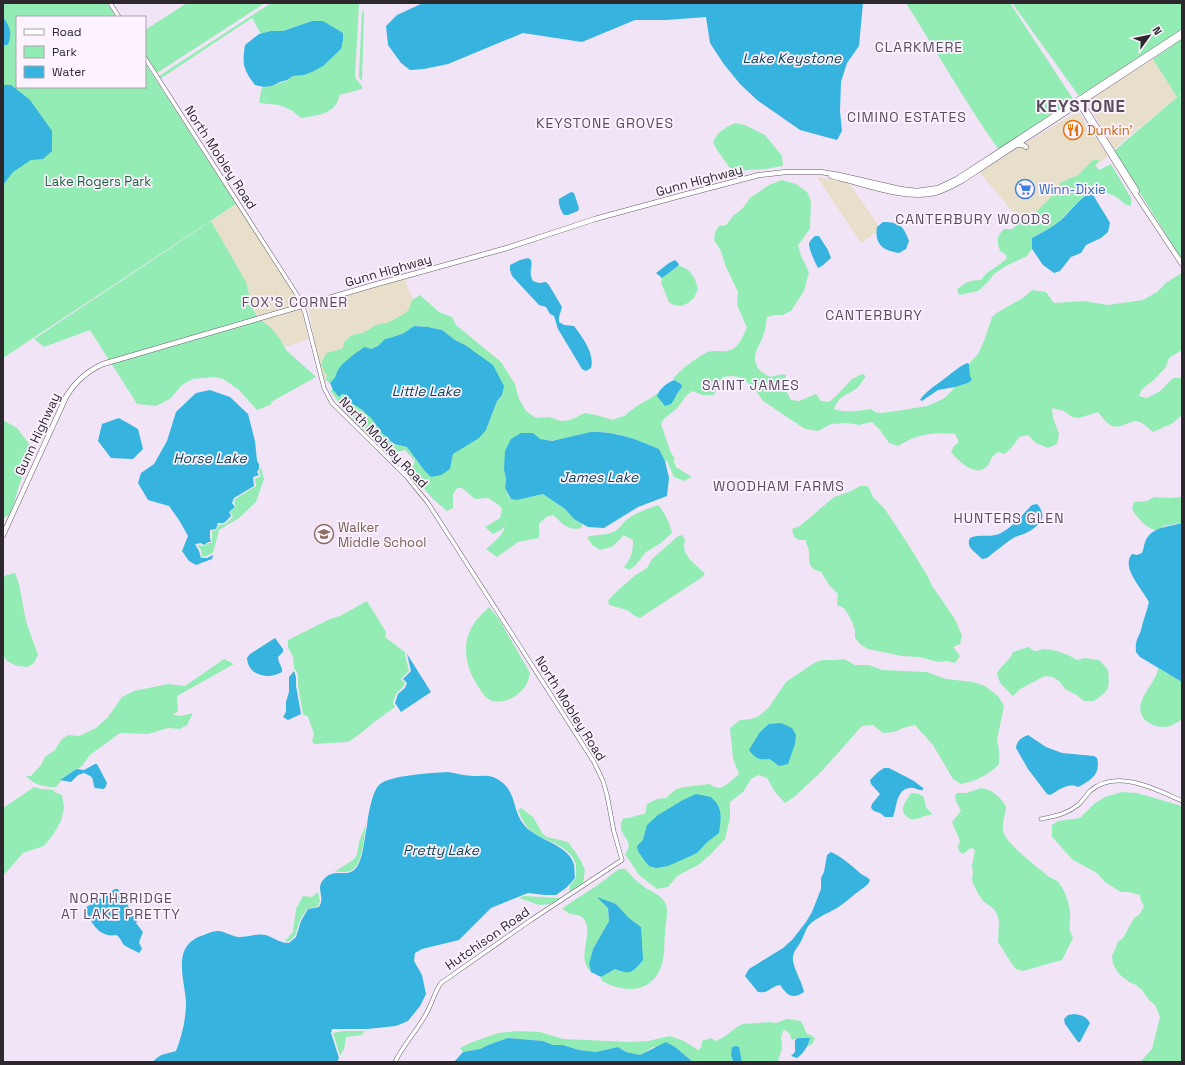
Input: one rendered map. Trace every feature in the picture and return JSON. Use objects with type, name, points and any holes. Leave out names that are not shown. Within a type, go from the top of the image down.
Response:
[{"type":"main road","name":"Gunn Highway","points":[[806,172],[898,192],[914,194],[936,193],[952,186],[1072,108],[1182,32]]},
{"type":"main road","name":"Gunn Highway","points":[[3,535],[64,400],[73,387],[94,368],[106,363],[507,248],[595,219],[759,175],[774,173],[821,172],[912,191],[934,189],[957,179],[1182,36]]},
{"type":"main road","points":[[1079,102],[1082,110],[1131,187],[1158,226]]},
{"type":"main road","points":[[1079,102],[1083,105],[1182,264]]},
{"type":"main road","points":[[1072,108],[1082,110]]},
{"type":"main road","points":[[1014,145],[1026,147]]},
{"type":"street","points":[[110,3],[118,16]]},
{"type":"street","name":"North Mobley Road","points":[[146,60],[299,298],[303,306],[324,388],[332,403],[406,476],[428,503],[594,762],[603,781],[614,832],[622,860]]},
{"type":"street","points":[[1041,819],[1070,811],[1079,804],[1091,790],[1101,784],[1114,780],[1126,780],[1149,787],[1182,801]]},
{"type":"street","name":"Hutchison Road","points":[[395,1062],[426,1015],[441,983],[531,920],[622,860]]},
{"type":"shaded area","points":[[1153,59],[1177,97],[1114,149],[1087,102]]},
{"type":"shaded area","points":[[1078,111],[1108,156],[1025,226],[979,172]]},
{"type":"shaded area","points":[[817,177],[849,183],[881,229],[861,243]]},
{"type":"shaded area","points":[[237,204],[298,299],[300,305],[258,317],[253,310],[211,221]]},
{"type":"shaded area","points":[[404,278],[418,313],[330,383],[323,380],[308,308]]},
{"type":"shaded area","points":[[301,308],[309,339],[285,347],[280,339],[261,320]]},
{"type":"green space","name":"Lake Rogers Park","points":[[3,3],[107,3],[115,16],[16,16],[16,88],[146,88],[146,65],[236,204],[3,358]]},
{"type":"green space","points":[[187,3],[265,3],[157,73],[146,56],[146,29]]},
{"type":"green space","points":[[271,3],[358,3],[355,74],[356,79],[362,86],[362,89],[339,95],[335,106],[325,113],[301,118],[291,110],[279,105],[259,103],[262,87],[271,86],[286,81],[294,76],[303,75],[316,70],[341,49],[312,21],[283,31],[271,31],[261,34],[252,18],[160,79],[159,76]]},
{"type":"green space","points":[[906,3],[1010,3],[1073,99],[999,150]]},
{"type":"green space","points":[[1012,3],[1182,3],[1182,30],[1079,96]]},
{"type":"green space","points":[[362,10],[364,13],[362,81],[359,77],[359,73]]},
{"type":"green space","points":[[1182,39],[1182,92],[1177,97],[1153,59]]},
{"type":"green space","points":[[1182,93],[1182,260],[1113,150],[1115,150]]},
{"type":"green space","points":[[735,123],[745,125],[765,135],[782,156],[783,166],[737,171],[730,168],[713,142],[720,132]]},
{"type":"green space","points":[[1093,160],[1100,160],[1095,165],[1099,170],[1111,164],[1131,198],[1131,206],[1104,192],[1091,193],[1085,196],[1055,224],[1032,238],[1032,249],[1027,256],[1006,266],[994,274],[978,291],[959,295],[957,289],[968,282],[981,280],[987,273],[1007,258],[1005,254],[1000,251],[998,242],[998,237],[1004,229],[1012,229],[1020,222],[1029,218],[1057,191],[1060,183],[1078,175]]},
{"type":"green space","points":[[782,180],[796,184],[807,192],[811,201],[810,229],[798,245],[801,256],[809,272],[804,291],[791,311],[783,315],[767,317],[764,334],[756,353],[755,360],[759,369],[768,376],[786,375],[785,389],[791,400],[799,401],[816,394],[821,401],[829,402],[852,379],[862,374],[866,376],[859,386],[840,399],[834,409],[857,411],[871,409],[875,412],[881,413],[927,406],[943,399],[955,387],[968,383],[970,376],[969,364],[978,354],[992,317],[1023,298],[1032,290],[1046,292],[1054,303],[1084,301],[1108,305],[1143,300],[1157,292],[1167,282],[1182,273],[1182,350],[1169,358],[1166,367],[1154,380],[1142,389],[1139,396],[1147,398],[1160,391],[1173,378],[1182,378],[1182,415],[1173,423],[1153,432],[1138,421],[1133,421],[1117,427],[1110,425],[1098,412],[1079,418],[1072,417],[1064,411],[1052,408],[1053,418],[1059,434],[1057,444],[1048,448],[1036,443],[1028,435],[1019,437],[1005,454],[997,452],[984,469],[974,470],[968,468],[951,452],[954,446],[959,442],[955,434],[939,433],[919,436],[898,446],[889,443],[872,422],[859,425],[847,423],[831,424],[818,431],[805,429],[763,401],[755,389],[742,378],[733,376],[723,377],[718,383],[714,395],[702,395],[693,391],[687,395],[677,408],[665,418],[661,424],[671,453],[675,459],[673,459],[676,467],[692,477],[684,481],[674,477],[667,461],[665,461],[659,449],[631,438],[617,434],[596,432],[553,441],[546,441],[539,439],[532,433],[504,470],[506,479],[505,488],[510,499],[517,500],[543,494],[565,509],[574,519],[583,524],[581,528],[569,528],[553,515],[546,517],[539,524],[539,538],[518,542],[497,557],[486,549],[500,535],[505,526],[493,534],[485,527],[500,518],[502,509],[499,505],[488,498],[475,499],[462,488],[457,488],[453,494],[453,508],[447,511],[433,499],[412,474],[412,468],[415,461],[405,450],[392,453],[340,404],[330,390],[333,390],[339,396],[342,394],[345,395],[345,399],[361,409],[372,419],[382,433],[394,444],[407,447],[424,470],[451,463],[453,454],[486,430],[497,401],[502,395],[465,345],[455,340],[442,330],[414,326],[404,333],[385,339],[378,346],[371,349],[360,349],[339,368],[335,379],[330,383],[326,380],[327,374],[325,374],[321,364],[326,353],[342,349],[345,341],[352,335],[363,333],[376,325],[387,323],[402,315],[409,310],[412,300],[420,295],[439,312],[452,317],[456,325],[501,362],[515,384],[519,399],[526,411],[536,418],[549,417],[561,421],[570,420],[585,413],[613,420],[625,416],[659,392],[657,396],[677,396],[681,384],[673,379],[680,372],[694,360],[708,352],[731,350],[740,342],[747,328],[737,305],[738,292],[725,265],[721,251],[714,240],[715,232],[719,226],[726,225],[734,215],[743,208],[750,198],[769,185]]},
{"type":"green space","points":[[211,221],[246,282],[253,310],[258,317],[109,360],[90,330],[44,347],[34,339]]},
{"type":"green space","points":[[678,266],[686,269],[692,274],[698,289],[694,298],[681,306],[674,305],[669,302],[661,283],[662,278]]},
{"type":"green space","points":[[261,320],[271,328],[280,339],[286,350],[316,377],[271,402],[272,404],[257,410],[238,389],[223,379],[214,377],[193,379],[182,385],[170,399],[156,406],[137,404],[111,363]]},
{"type":"green space","points":[[336,403],[390,454],[390,457],[408,475],[339,407]]},
{"type":"green space","points":[[3,420],[17,428],[30,445],[34,455],[23,475],[10,515],[5,517],[3,516]]},
{"type":"green space","points":[[261,467],[264,479],[256,502],[239,518],[219,530],[213,553],[202,557],[201,550],[197,545],[204,546],[208,543],[212,543],[212,531],[216,530],[219,525],[225,524],[233,517],[230,512],[236,507],[234,503],[235,499],[256,486],[255,478],[261,476],[259,472]]},
{"type":"green space","points":[[408,475],[410,477],[412,476],[420,486],[418,488]]},
{"type":"green space","points":[[860,486],[868,486],[873,497],[884,508],[927,575],[932,586],[956,621],[962,636],[960,644],[953,647],[960,656],[955,663],[947,661],[938,662],[919,657],[902,656],[868,649],[861,645],[855,638],[853,624],[848,614],[844,608],[837,605],[838,594],[829,585],[821,572],[815,570],[810,565],[809,550],[805,540],[799,540],[794,537],[792,529],[800,526],[834,497],[849,492]]},
{"type":"green space","points":[[1154,497],[1182,497],[1182,523],[1164,526],[1157,531],[1142,522],[1132,509],[1134,502],[1147,501]]},
{"type":"green space","points":[[658,505],[667,518],[672,533],[661,543],[646,552],[635,566],[629,570],[624,567],[632,554],[633,540],[624,535],[612,547],[600,550],[592,545],[587,537],[612,533],[632,516]]},
{"type":"green space","points":[[682,535],[685,540],[684,546],[687,555],[705,574],[701,578],[640,618],[627,610],[609,605],[608,601],[614,594],[634,576],[647,568],[652,559],[678,536]]},
{"type":"green space","points":[[15,573],[19,584],[26,621],[38,655],[34,663],[28,667],[17,666],[7,661],[3,655],[3,577]]},
{"type":"green space","points":[[367,601],[386,632],[385,637],[406,653],[405,655],[409,671],[401,679],[405,683],[396,694],[393,703],[395,707],[360,734],[348,742],[314,744],[312,741],[314,734],[308,717],[303,714],[298,686],[298,676],[296,670],[294,669],[293,657],[288,647],[288,640],[330,619],[340,616]]},
{"type":"green space","points":[[489,607],[499,619],[530,673],[527,684],[520,693],[510,699],[500,702],[490,700],[482,692],[470,671],[466,651],[466,644],[472,627]]},
{"type":"green space","points":[[1028,647],[1035,651],[1045,649],[1058,651],[1077,660],[1085,658],[1099,660],[1108,670],[1109,682],[1106,692],[1094,701],[1084,701],[1065,689],[1060,682],[1053,677],[1045,676],[1020,689],[1013,696],[1000,683],[997,673],[1010,658],[1013,652]]},
{"type":"green space","points":[[224,659],[234,664],[177,696],[178,711],[173,715],[181,716],[193,713],[187,725],[180,729],[168,728],[148,734],[120,733],[90,755],[82,766],[61,779],[62,780],[56,787],[40,785],[32,782],[26,776],[31,776],[41,765],[45,757],[55,750],[61,740],[68,735],[79,736],[96,728],[108,717],[122,697],[134,691],[168,684],[185,686]]},
{"type":"green space","points":[[844,659],[855,665],[869,665],[882,670],[927,672],[946,679],[973,682],[985,686],[998,696],[1004,706],[997,740],[999,764],[982,777],[961,784],[953,779],[933,745],[915,725],[894,732],[883,733],[873,725],[862,726],[821,772],[794,797],[785,803],[775,792],[767,778],[759,775],[751,779],[743,792],[730,802],[730,818],[725,839],[709,856],[698,865],[677,876],[668,887],[657,889],[639,875],[625,854],[629,846],[621,828],[621,823],[624,818],[645,814],[647,804],[657,799],[666,798],[676,789],[709,784],[720,788],[726,785],[739,774],[733,759],[730,728],[740,720],[751,719],[759,716],[769,707],[786,682],[814,663],[823,660]]},
{"type":"green space","points":[[1158,668],[1182,682],[1182,719],[1167,727],[1160,727],[1149,723],[1141,715],[1140,709],[1143,698],[1156,675]]},
{"type":"green space","points":[[34,787],[54,790],[54,792],[62,795],[64,808],[61,821],[53,835],[44,846],[23,853],[3,876],[3,808]]},
{"type":"green space","points":[[981,788],[989,790],[995,794],[1006,806],[1003,830],[1009,842],[1030,862],[1058,882],[1065,893],[1068,901],[1070,928],[1073,938],[1062,960],[1023,971],[1016,969],[998,942],[999,921],[997,914],[993,908],[984,902],[973,884],[972,865],[975,851],[973,848],[969,849],[963,854],[959,851],[958,847],[960,841],[952,822],[961,811],[956,801],[955,796],[957,793],[966,793]]},
{"type":"green space","points":[[1122,792],[1137,793],[1182,806],[1182,1062],[1140,1062],[1152,1049],[1160,1017],[1155,1005],[1149,1000],[1142,990],[1118,973],[1113,964],[1112,956],[1118,942],[1123,938],[1134,918],[1139,915],[1144,906],[1140,895],[1121,892],[1111,886],[1097,873],[1073,860],[1052,837],[1052,825],[1058,821],[1080,818],[1094,804],[1105,797]]},
{"type":"green space","points":[[911,793],[919,794],[924,797],[926,807],[933,815],[914,819],[910,819],[906,816],[903,807]]},
{"type":"green space","points":[[521,808],[533,817],[543,834],[547,837],[568,842],[580,859],[585,870],[583,883],[569,892],[570,885],[576,878],[576,865],[573,859],[564,849],[529,829],[518,810]]},
{"type":"green space","points":[[366,824],[358,864],[347,872],[334,872],[353,860],[357,855],[359,842]]},
{"type":"green space","points":[[619,869],[625,869],[640,884],[660,896],[667,908],[662,964],[658,974],[652,981],[645,986],[638,988],[620,988],[602,981],[601,977],[615,969],[641,927],[629,918],[616,904],[608,907],[609,921],[593,949],[589,964],[591,972],[586,966],[585,959],[587,937],[586,923],[581,916],[570,914],[562,909]]},
{"type":"green space","points":[[318,892],[320,901],[318,906],[307,909],[300,920],[295,936],[288,942],[285,941],[293,932],[296,909],[303,896],[312,897]]},
{"type":"green space","points":[[524,896],[562,897],[551,904],[539,905],[519,898]]},
{"type":"green space","points":[[787,1019],[801,1021],[807,1034],[813,1036],[815,1039],[812,1044],[806,1047],[810,1041],[798,1038],[792,1040],[790,1034],[785,1030],[783,1031],[781,1037],[782,1048],[778,1062],[742,1062],[741,1057],[731,1055],[733,1062],[693,1062],[681,1052],[653,1047],[640,1055],[626,1052],[618,1047],[596,1052],[579,1050],[563,1045],[553,1045],[543,1041],[508,1038],[480,1049],[463,1052],[460,1048],[498,1033],[517,1031],[540,1032],[563,1039],[631,1042],[648,1041],[670,1036],[684,1041],[698,1050],[701,1048],[702,1041],[711,1038],[716,1041],[743,1024],[776,1023]]},
{"type":"green space","points":[[343,1031],[365,1031],[362,1035],[346,1037],[344,1049],[340,1056],[333,1033]]},
{"type":"water","name":"Lake Keystone","points":[[423,3],[863,3],[859,46],[847,63],[841,82],[840,111],[842,131],[837,140],[800,130],[757,100],[740,84],[723,63],[710,43],[706,17],[666,20],[635,20],[582,42],[523,33],[448,64],[410,70],[401,63],[388,45],[386,26],[397,15]]},
{"type":"water","points":[[3,17],[10,31],[8,45],[3,45]]},
{"type":"water","points":[[312,21],[323,21],[343,33],[341,49],[323,66],[312,72],[304,75],[293,76],[272,86],[264,87],[255,85],[244,66],[245,45],[259,34],[271,31],[283,31]]},
{"type":"water","points":[[3,85],[11,85],[30,100],[52,131],[52,151],[43,159],[31,160],[13,172],[3,185]]},
{"type":"water","points":[[571,192],[574,193],[579,208],[578,211],[564,215],[560,207],[559,199]]},
{"type":"water","points":[[1092,192],[1110,223],[1108,232],[1101,238],[1086,245],[1081,253],[1071,257],[1060,271],[1054,273],[1043,265],[1032,249],[1032,238],[1059,222],[1079,201]]},
{"type":"water","points":[[883,222],[897,224],[903,228],[909,241],[906,249],[899,253],[893,252],[881,246],[878,242],[876,233],[877,227]]},
{"type":"water","points":[[815,236],[819,236],[831,258],[818,268],[811,254],[809,245],[810,241]]},
{"type":"water","points":[[528,258],[531,260],[531,275],[533,281],[539,283],[546,282],[562,307],[559,322],[564,325],[574,326],[587,346],[592,363],[591,368],[586,371],[582,369],[558,329],[554,316],[550,314],[546,307],[539,305],[512,276],[510,265]]},
{"type":"water","points":[[675,260],[679,264],[678,266],[662,278],[656,273],[669,263]]},
{"type":"water","name":"Little Lake","points":[[414,326],[442,330],[455,340],[465,345],[493,365],[504,386],[502,395],[497,401],[486,430],[479,438],[453,454],[450,469],[441,475],[431,477],[407,447],[394,444],[382,433],[372,419],[361,409],[345,399],[345,395],[342,394],[339,397],[333,390],[330,383],[338,369],[359,350],[365,347],[371,349],[378,346],[385,339],[404,333]]},
{"type":"water","points":[[967,363],[969,364],[970,376],[972,380],[968,383],[955,387],[938,390],[922,401],[920,400],[931,389]]},
{"type":"water","points":[[674,380],[681,384],[682,387],[671,404],[665,406],[657,396],[664,386]]},
{"type":"water","name":"Horse Lake","points":[[210,390],[230,397],[248,414],[255,441],[257,461],[259,464],[259,469],[257,472],[259,475],[253,477],[254,486],[234,498],[232,503],[235,507],[229,512],[231,516],[224,523],[218,523],[216,529],[210,530],[211,542],[204,545],[201,543],[195,544],[201,558],[207,558],[213,555],[212,559],[196,565],[189,561],[182,551],[188,536],[179,520],[169,506],[148,500],[138,483],[141,473],[154,464],[167,441],[176,412],[196,393]]},
{"type":"water","points":[[119,418],[138,429],[143,449],[133,459],[111,458],[98,441],[102,424]]},
{"type":"water","name":"James Lake","points":[[591,432],[625,436],[659,449],[665,461],[669,478],[667,496],[638,507],[604,528],[588,527],[574,519],[565,509],[543,494],[517,500],[511,499],[505,488],[506,479],[504,470],[505,451],[511,439],[521,433],[533,433],[540,439],[552,441]]},
{"type":"water","points":[[1037,504],[1041,509],[1042,518],[1033,529],[1011,539],[987,558],[982,559],[972,550],[969,545],[970,538],[1000,534],[1015,523],[1032,505]]},
{"type":"water","points":[[1182,523],[1182,682],[1140,657],[1136,652],[1136,642],[1149,602],[1132,576],[1129,558],[1132,554],[1137,555],[1142,553],[1146,540],[1154,531]]},
{"type":"water","points":[[275,638],[283,649],[283,652],[278,657],[282,672],[271,676],[260,675],[251,669],[247,658],[250,654]]},
{"type":"water","points":[[407,654],[431,692],[401,712],[395,703],[398,694],[405,688],[407,683],[403,679],[411,671]]},
{"type":"water","points":[[294,671],[301,714],[288,720],[283,717],[286,712],[286,702],[289,692],[289,677]]},
{"type":"water","points":[[781,723],[792,728],[796,735],[795,744],[788,764],[779,766],[770,759],[758,758],[749,750],[760,732],[769,724]]},
{"type":"water","points":[[1028,735],[1046,747],[1062,753],[1094,756],[1097,758],[1098,768],[1094,776],[1078,787],[1071,785],[1050,795],[1047,794],[1028,769],[1016,748],[1017,743],[1023,737]]},
{"type":"water","points":[[97,764],[107,783],[103,789],[95,788],[92,777],[84,773],[78,775],[71,782],[60,780],[77,769],[84,770]]},
{"type":"water","points":[[884,768],[889,768],[914,781],[923,788],[923,790],[913,788],[905,789],[898,799],[893,817],[885,817],[871,808],[872,804],[880,794],[871,784],[870,780]]},
{"type":"water","name":"Pretty Lake","points":[[447,772],[471,776],[491,776],[501,782],[511,793],[517,813],[525,826],[537,835],[560,847],[571,858],[574,865],[575,878],[566,888],[556,895],[528,893],[491,908],[459,940],[422,949],[415,953],[414,961],[422,975],[426,994],[420,1006],[408,1021],[396,1026],[367,1029],[332,1029],[331,1033],[339,1058],[337,1062],[153,1062],[161,1055],[176,1051],[180,1039],[186,1009],[182,975],[183,956],[186,948],[192,941],[205,934],[218,931],[239,937],[259,934],[266,935],[289,943],[296,937],[301,921],[308,909],[319,907],[321,903],[320,885],[324,879],[329,875],[351,872],[358,865],[363,851],[371,804],[374,793],[379,785],[401,777]]},
{"type":"water","points":[[696,794],[711,797],[717,803],[721,815],[719,833],[693,855],[668,866],[656,868],[649,866],[638,851],[637,846],[643,840],[647,825],[658,815]]},
{"type":"water","points":[[831,852],[868,878],[870,880],[869,882],[843,904],[816,919],[807,928],[793,957],[795,968],[804,992],[793,996],[788,994],[780,985],[765,992],[758,992],[745,976],[749,969],[783,948],[792,940],[806,922],[812,912],[821,889],[821,878],[824,872],[827,855]]},
{"type":"water","points":[[115,889],[118,889],[137,921],[136,923],[143,932],[139,942],[142,949],[139,953],[124,945],[116,935],[101,932],[93,924],[85,910],[85,908]]},
{"type":"water","points":[[597,897],[616,904],[629,918],[641,927],[643,960],[631,972],[615,969],[601,977],[591,972],[589,964],[593,949],[609,921],[608,908]]},
{"type":"water","points":[[1074,1014],[1083,1016],[1090,1023],[1080,1042],[1078,1042],[1065,1024],[1064,1019],[1068,1015]]},
{"type":"water","points":[[508,1038],[543,1041],[553,1045],[563,1045],[579,1050],[596,1052],[618,1047],[626,1052],[640,1055],[666,1042],[675,1047],[693,1062],[454,1062],[463,1052],[480,1049]]},
{"type":"water","points":[[798,1038],[810,1038],[805,1049],[797,1058],[791,1056],[795,1052],[795,1040]]},
{"type":"water","points":[[732,1047],[739,1047],[742,1062],[733,1061],[731,1055]]},
{"type":"place","name":"Dunkin'","points":[[1073,130]]},
{"type":"place","name":"Winn-Dixie","points":[[1025,189]]},
{"type":"place","name":"Walker Middle School","points":[[324,534]]},
{"type":"district","name":"CLARKMERE","points":[[919,47]]},
{"type":"district","name":"KEYSTONE","points":[[1081,106]]},
{"type":"district","name":"CIMINO ESTATES","points":[[907,117]]},
{"type":"district","name":"KEYSTONE GROVES","points":[[605,123]]},
{"type":"district","name":"CANTERBURY WOODS","points":[[973,219]]},
{"type":"district","name":"FOX'S CORNER","points":[[295,302]]},
{"type":"district","name":"CANTERBURY","points":[[874,315]]},
{"type":"district","name":"SAINT JAMES","points":[[751,385]]},
{"type":"district","name":"WOODHAM FARMS","points":[[779,486]]},
{"type":"district","name":"HUNTERS GLEN","points":[[1009,518]]},
{"type":"district","name":"NORTHBRIDGE AT LAKE PRETTY","points":[[121,906]]}]
